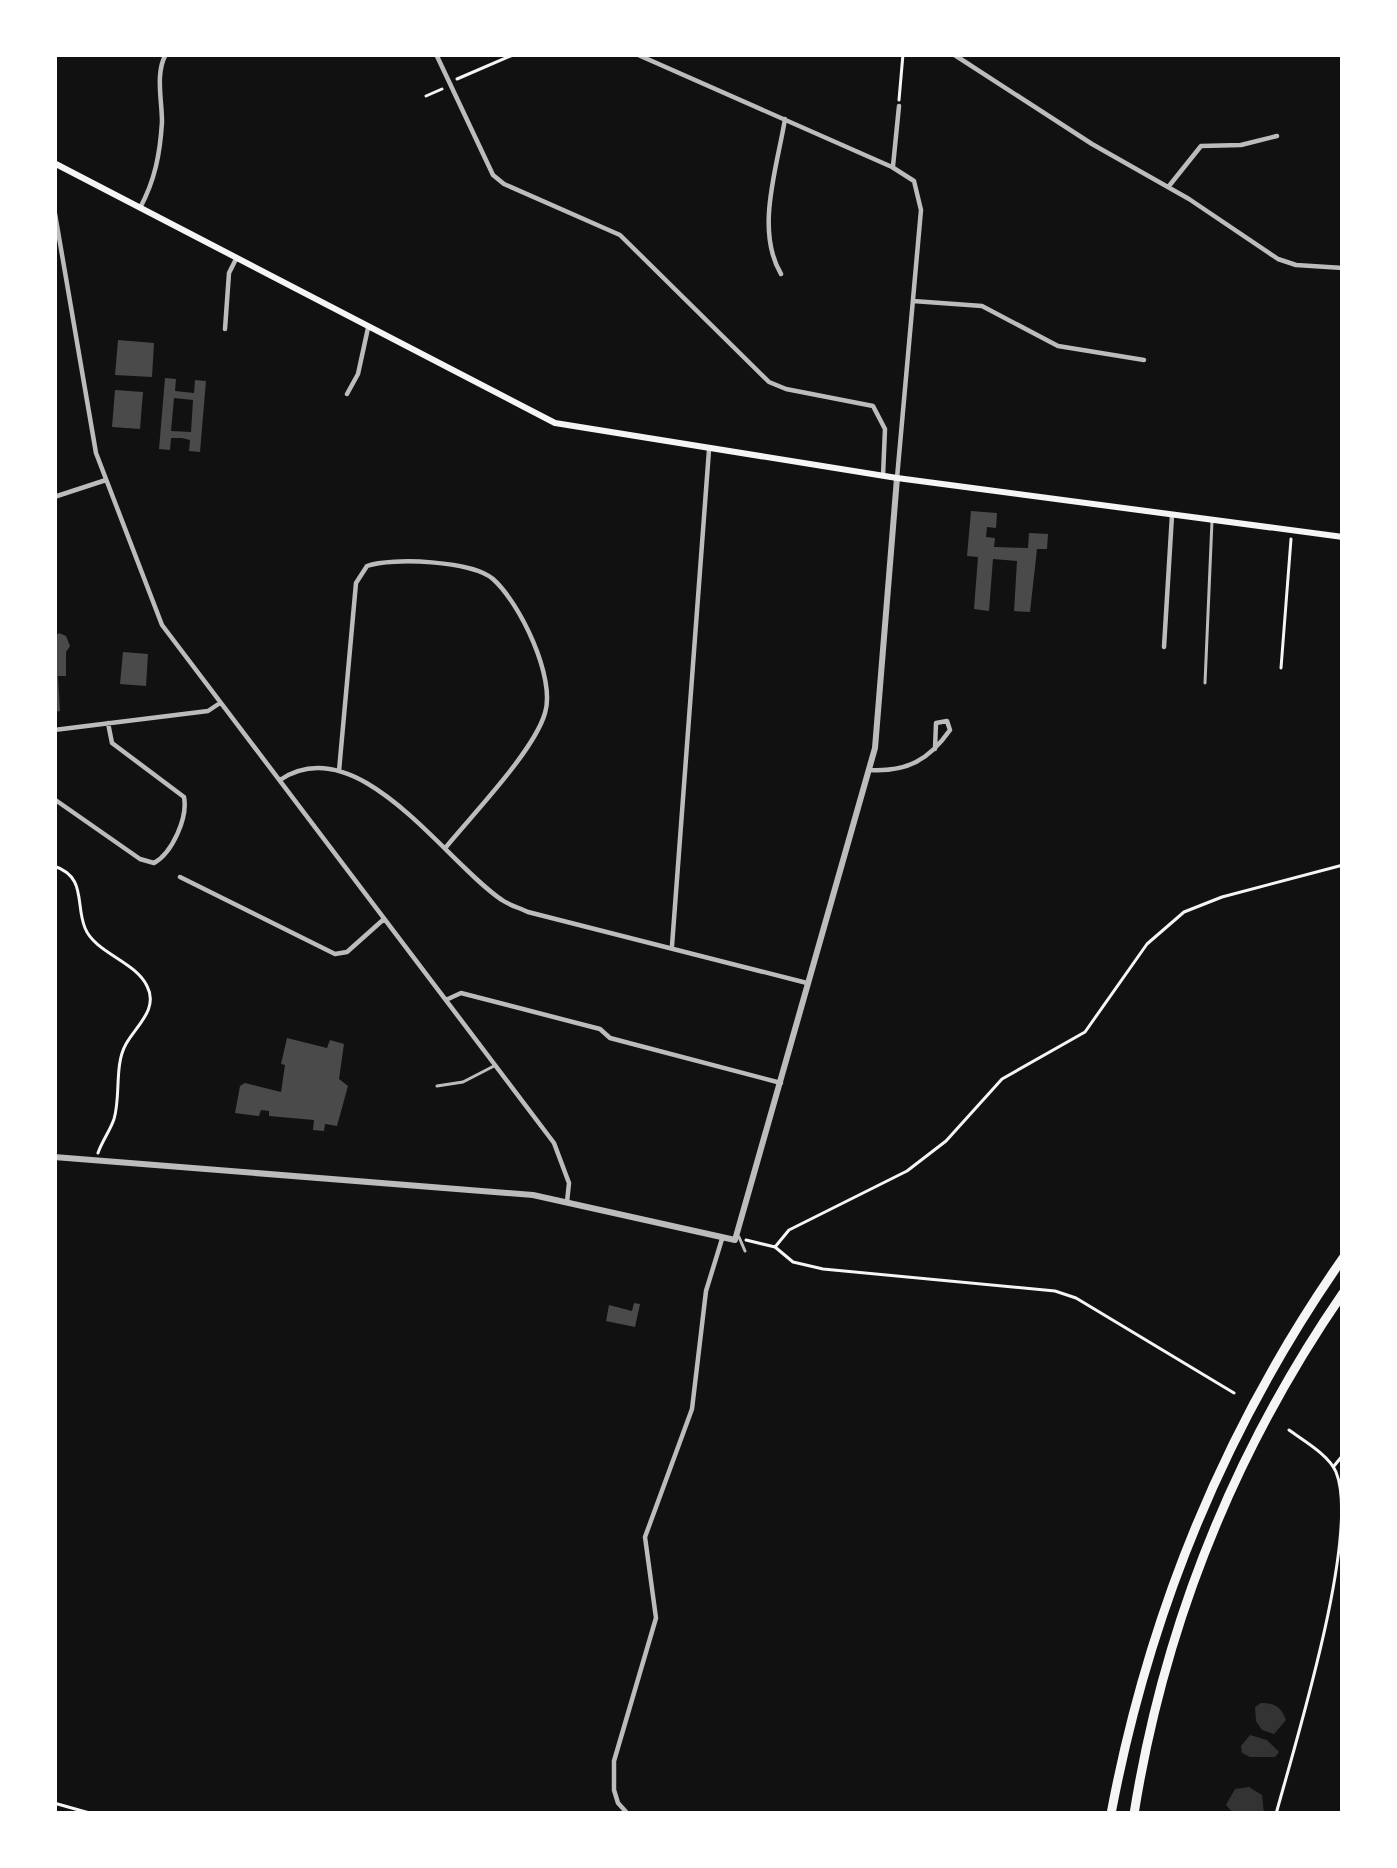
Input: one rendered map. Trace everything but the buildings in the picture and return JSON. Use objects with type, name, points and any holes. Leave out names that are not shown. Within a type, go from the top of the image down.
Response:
[{"type":"highway","points":[[1111,1814],[1150,1646],[1195,1522],[1276,1360],[1343,1258]]},
{"type":"highway","points":[[1134,1814],[1175,1633],[1222,1507],[1283,1388],[1343,1293]]},
{"type":"main road","points":[[55,166],[545,419],[883,476],[1343,537]]},
{"type":"street","points":[[140,208],[156,173],[161,66],[166,54]]},
{"type":"street","points":[[436,54],[493,175],[620,235],[769,382],[873,406],[885,429],[883,476]]},
{"type":"street","points":[[54,1157],[533,1195],[722,1239],[739,1237],[875,748],[920,191],[908,174],[892,166],[637,54]]},
{"type":"street","points":[[953,54],[1277,259],[1343,268]]},
{"type":"street","points":[[1123,54],[1137,54]]},
{"type":"street","points":[[892,166],[899,106]]},
{"type":"street","points":[[781,274],[768,252],[785,119]]},
{"type":"street","points":[[1168,186],[1201,146],[1240,145],[1277,136]]},
{"type":"street","points":[[54,208],[96,453],[162,625],[559,1152],[569,1183],[567,1202]]},
{"type":"street","points":[[226,329],[229,273],[236,259]]},
{"type":"street","points":[[913,302],[982,306],[1058,346],[1144,360]]},
{"type":"street","points":[[347,394],[358,374],[368,328]]},
{"type":"street","points":[[672,946],[710,448]]},
{"type":"street","points":[[54,497],[106,480]]},
{"type":"street","points":[[1164,647],[1172,513]]},
{"type":"street","points":[[339,771],[356,584],[367,566],[391,561],[453,566],[491,577],[545,670],[546,711],[515,762],[446,847]]},
{"type":"street","points":[[54,730],[208,711],[220,703]]},
{"type":"street","points":[[54,799],[145,862],[154,863],[166,855],[186,810],[184,797],[112,743],[108,723]]},
{"type":"street","points":[[870,770],[886,771],[925,760],[935,749]]},
{"type":"street","points":[[280,781],[305,767],[339,771],[399,806],[502,901],[528,912],[810,983]]},
{"type":"street","points":[[180,878],[335,954],[347,952],[385,919]]},
{"type":"street","points":[[447,1000],[461,993],[781,1083]]},
{"type":"street","points":[[628,1814],[614,1790],[614,1761],[656,1618],[645,1537],[692,1409],[703,1306],[722,1239]]},
{"type":"lane","points":[[1205,683],[1212,519]]},
{"type":"lane","points":[[437,1086],[458,1084],[495,1065]]},
{"type":"lane","points":[[739,1237],[745,1251]]},
{"type":"path","points":[[450,82],[514,54]]},
{"type":"path","points":[[899,106],[903,54]]},
{"type":"path","points":[[426,96],[442,88]]},
{"type":"path","points":[[1280,668],[1291,538]]},
{"type":"path","points":[[775,1247],[789,1230],[908,1171],[946,1141],[1001,1079],[1085,1033],[1147,944],[1184,913],[1222,897],[1343,865]]},
{"type":"path","points":[[54,866],[64,869],[79,887],[88,935],[139,976],[150,998],[148,1015],[123,1047],[114,1119],[97,1161]]},
{"type":"path","points":[[739,1237],[775,1247],[793,1262],[823,1270],[1055,1291],[1076,1298],[1234,1393]]},
{"type":"path","points":[[1276,1814],[1318,1653],[1343,1531],[1341,1487],[1334,1466],[1289,1430]]},
{"type":"path","points":[[1334,1466],[1343,1455]]},
{"type":"path","points":[[54,1803],[93,1814]]},
{"type":"shaded area","points":[[1261,1703],[1277,1707],[1286,1720],[1274,1734],[1262,1730],[1256,1721],[1255,1707]]},
{"type":"shaded area","points":[[1250,1735],[1267,1740],[1279,1752],[1275,1757],[1242,1753],[1241,1746]]},
{"type":"shaded area","points":[[1249,1787],[1262,1795],[1264,1814],[1232,1812],[1226,1805],[1235,1789]]}]
